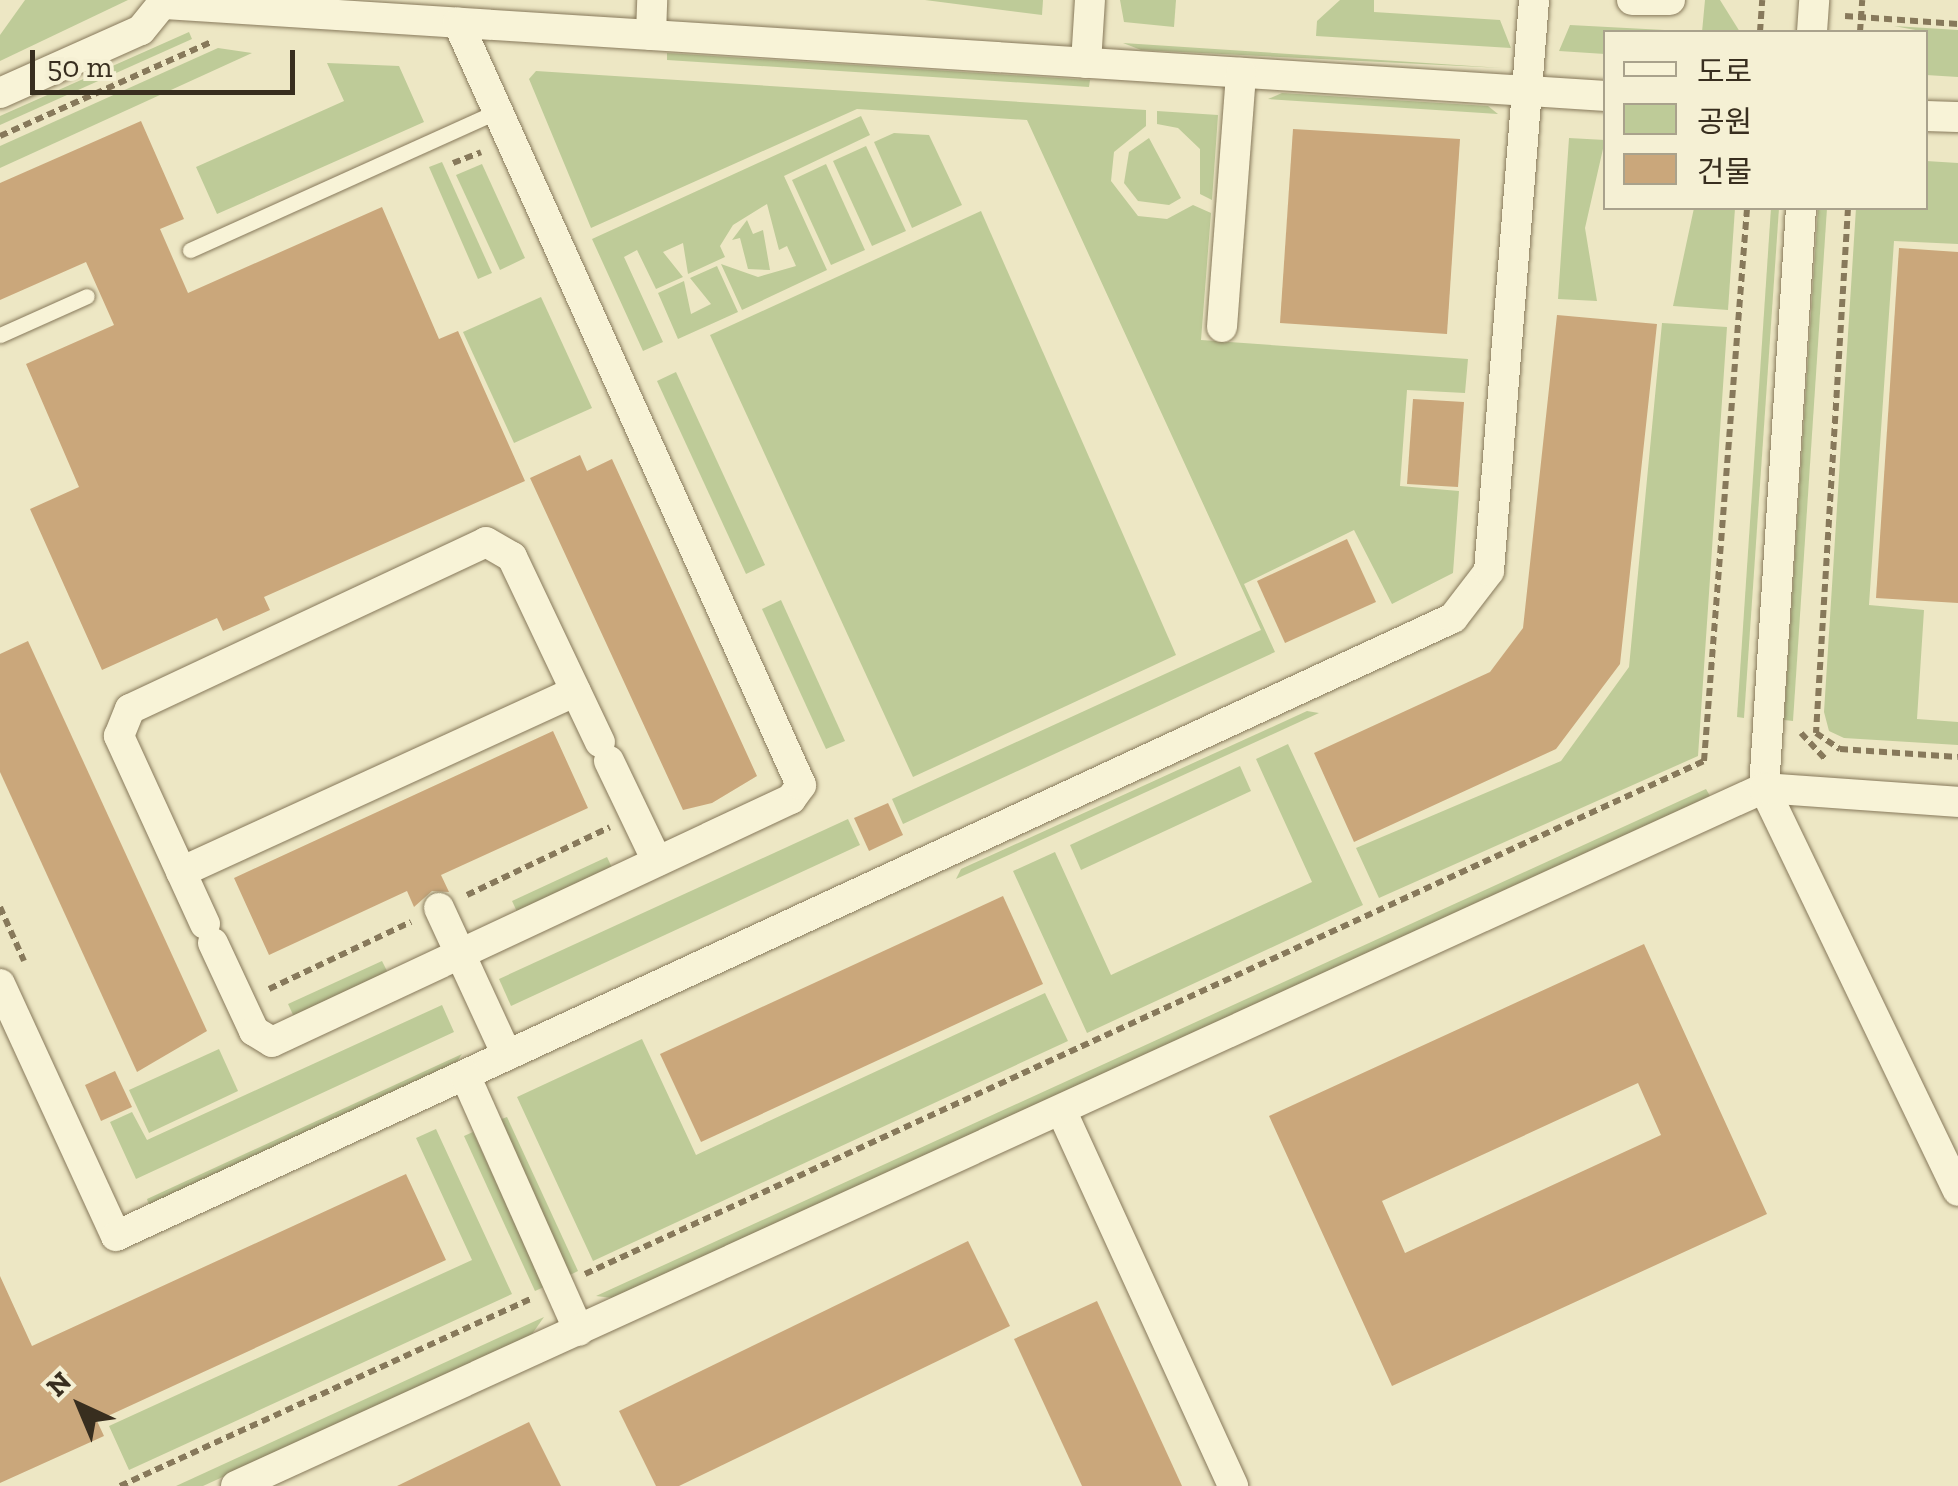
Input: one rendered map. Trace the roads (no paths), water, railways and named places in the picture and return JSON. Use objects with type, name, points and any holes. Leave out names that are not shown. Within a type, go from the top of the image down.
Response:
[{"type":"street","points":[[651,36],[652,0]]},
{"type":"street","points":[[1086,63],[1090,0]]},
{"type":"street","points":[[0,984],[116,1236],[1473,603],[1489,571],[1534,0]]},
{"type":"street","points":[[1632,0],[1670,0]]},
{"type":"street","points":[[1812,30],[1814,0]]},
{"type":"street","points":[[0,93],[140,30],[165,2],[421,10],[458,23],[1603,96]]},
{"type":"street","points":[[458,23],[801,775],[791,799],[657,862],[272,1042],[254,1031],[119,736],[130,709],[486,542],[512,556],[657,862]]},
{"type":"street","points":[[1222,327],[1241,73]]},
{"type":"street","points":[[1928,116],[1958,118]]},
{"type":"street","points":[[1801,210],[1764,788],[1958,1191]]},
{"type":"street","points":[[181,872],[576,691]]},
{"type":"street","points":[[236,1486],[1062,1112],[1764,788],[1958,802]]},
{"type":"street","points":[[439,908],[506,1055]]},
{"type":"street","points":[[465,1076],[580,1331]]},
{"type":"street","points":[[1062,1112],[1233,1486]]},
{"type":"lane","points":[[190,250],[498,111]]},
{"type":"lane","points":[[0,335],[87,296]]}]
